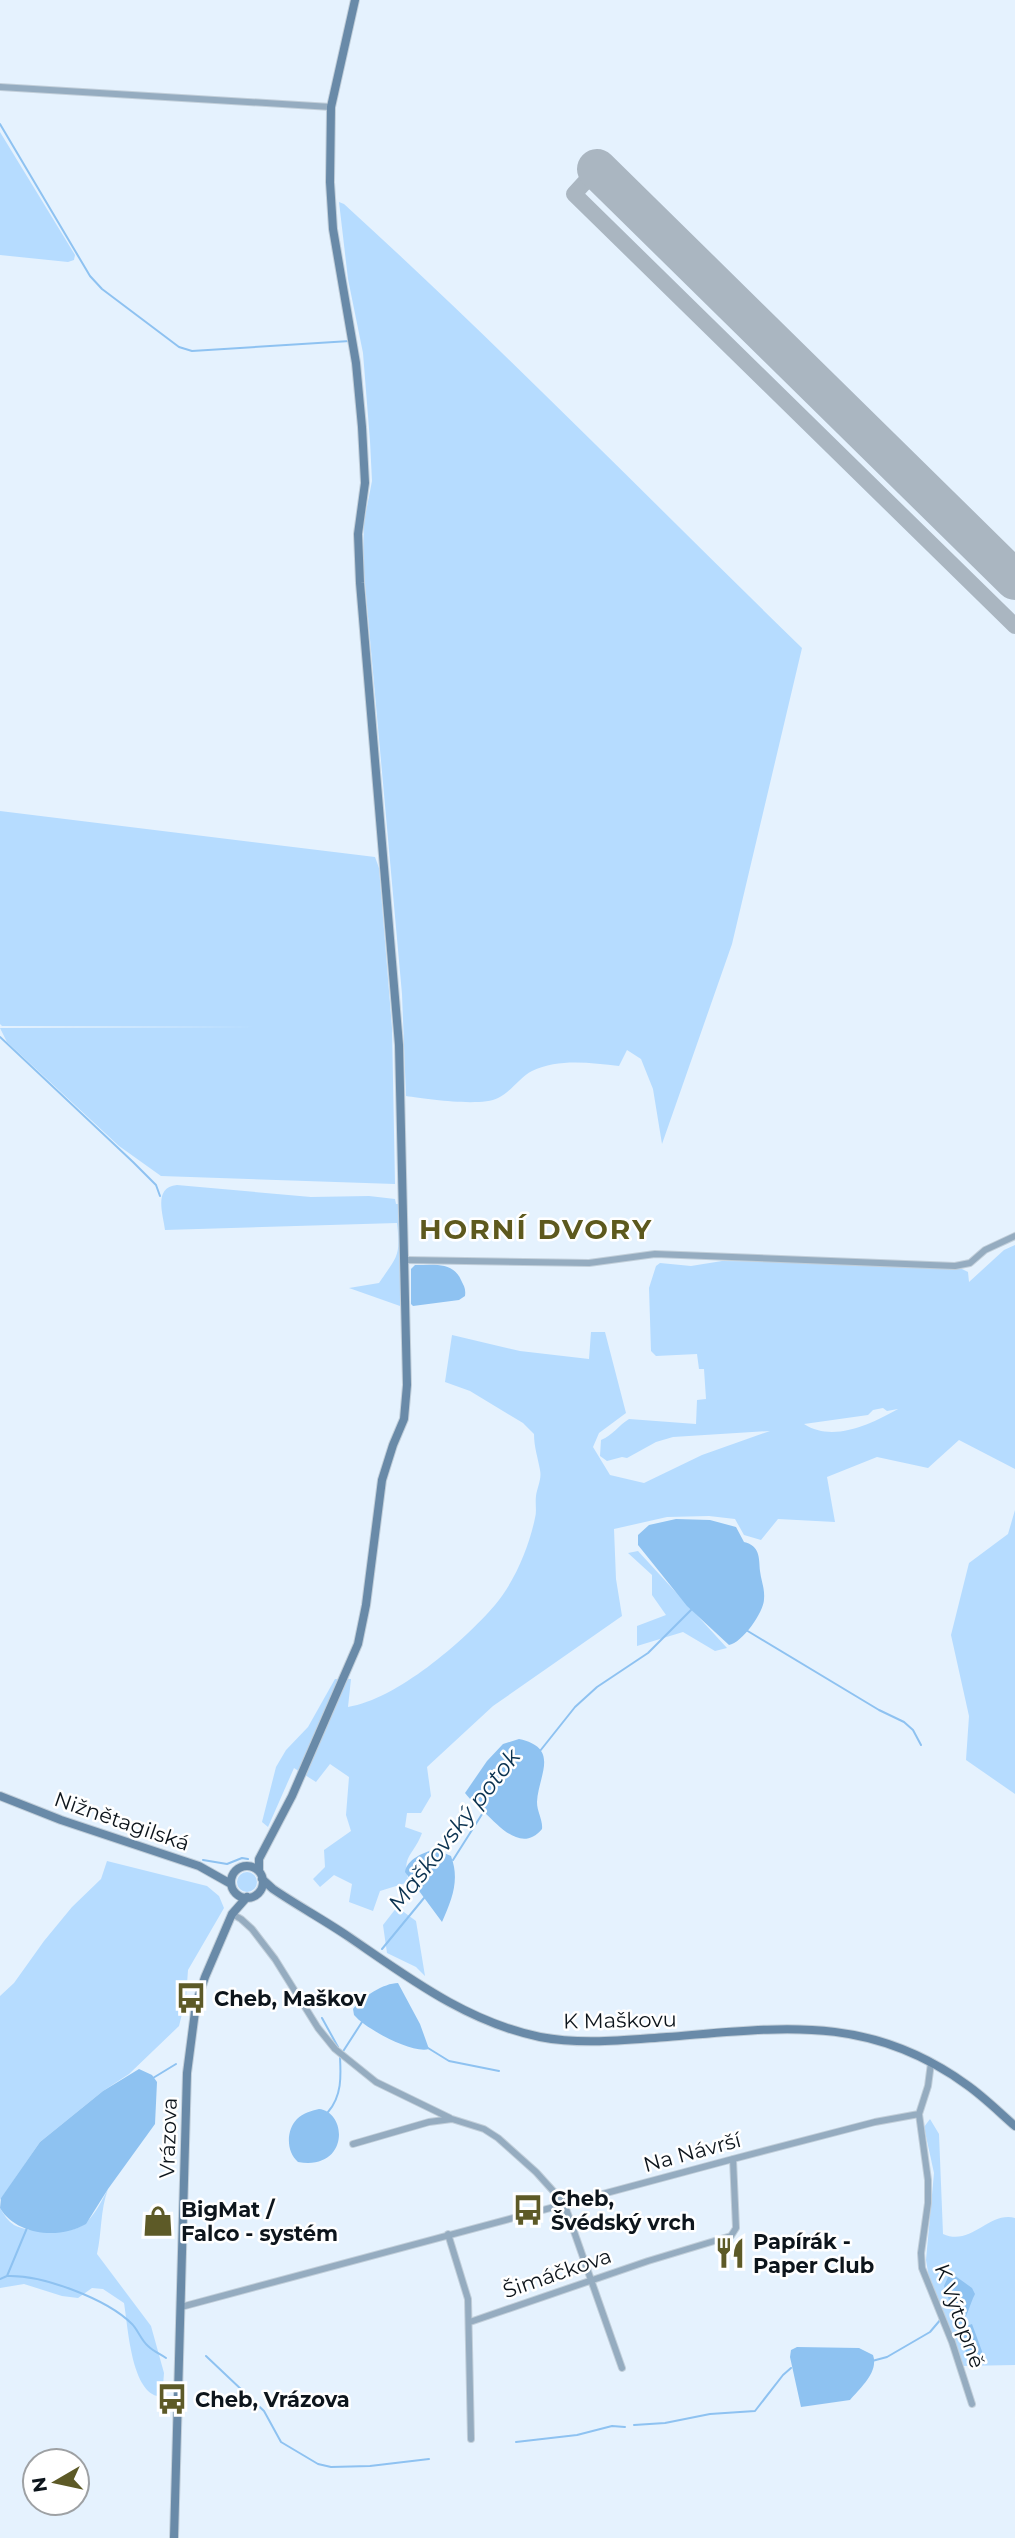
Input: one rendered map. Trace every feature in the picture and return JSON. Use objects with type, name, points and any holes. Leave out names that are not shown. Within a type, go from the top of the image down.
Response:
[{"type":"street","points":[[199,1866],[237,1870],[259,1859],[292,1796],[358,1644],[366,1605],[382,1480],[404,1419],[407,1385],[399,1045],[360,583],[358,534],[365,483],[362,427],[356,363],[332,229],[330,182],[331,107],[355,0]]},
{"type":"street","points":[[0,87],[331,107]]},
{"type":"street","points":[[406,1260],[589,1263],[655,1254],[955,1266],[970,1263],[985,1250],[1015,1236]]},
{"type":"street","name":"Nižnětagilská","points":[[0,1796],[61,1820],[199,1866],[233,1887]]},
{"type":"street","points":[[257,1894],[262,1887],[259,1859]]},
{"type":"street","points":[[247,1866],[261,1875]]},
{"type":"street","points":[[237,1870],[233,1873],[232,1914],[252,1929],[275,1959],[318,2028],[335,2049],[376,2082],[452,2119],[484,2129],[498,2138],[565,2203],[622,2368]]},
{"type":"street","name":"K Maškovu","points":[[261,1875],[273,1889],[289,1900],[452,2004],[489,2022],[526,2034],[600,2042],[768,2029],[816,2029],[876,2039],[932,2063],[966,2085],[1015,2126]]},
{"type":"street","points":[[233,1887],[247,1897],[257,1894],[289,1900]]},
{"type":"street","name":"Vrázova","points":[[174,2538],[187,2073],[191,2031],[205,1977],[232,1914],[247,1897]]},
{"type":"street","points":[[919,2113],[932,2063]]},
{"type":"street","name":"Na Návrší","points":[[181,2307],[565,2203],[875,2122],[919,2113]]},
{"type":"street","name":"K Výtopně","points":[[919,2113],[928,2180],[922,2268],[952,2342],[972,2404]]},
{"type":"street","points":[[353,2144],[429,2122],[452,2119]]},
{"type":"street","name":"Šimáčkova","points":[[470,2322],[685,2248],[731,2236],[735,2232],[733,2159]]},
{"type":"street","points":[[448,2234],[468,2299],[471,2439]]},
{"type":"shaded area","points":[[0,132],[75,255],[74,260],[68,262],[0,255]]},
{"type":"shaded area","points":[[339,202],[460,313],[802,648],[732,944],[662,1144],[653,1089],[641,1059],[627,1050],[619,1066],[575,1062],[542,1067],[532,1071],[503,1095],[490,1101],[453,1102],[406,1096],[402,994],[363,561],[364,522],[372,481],[370,441],[363,353],[348,279]]},
{"type":"shaded area","points":[[0,811],[375,857],[379,868],[392,1028],[395,1184],[161,1176],[119,1146],[7,1042],[0,1028],[282,1027],[2,1026]]},
{"type":"shaded area","points":[[177,1185],[311,1197],[369,1196],[395,1199],[396,1204],[400,1204],[400,1306],[349,1288],[379,1283],[398,1250],[397,1223],[165,1230],[162,1196],[170,1187]]},
{"type":"shaded area","points":[[1015,1245],[1015,1469],[959,1440],[928,1468],[877,1457],[827,1477],[835,1522],[778,1519],[761,1540],[744,1535],[735,1519],[709,1516],[667,1517],[614,1529],[616,1579],[622,1616],[493,1706],[427,1767],[431,1796],[421,1813],[407,1813],[405,1827],[422,1833],[407,1861],[409,1882],[380,1891],[373,1911],[349,1902],[352,1884],[334,1875],[320,1887],[313,1879],[325,1867],[324,1850],[351,1831],[346,1815],[349,1777],[330,1764],[316,1782],[294,1768],[268,1827],[262,1822],[276,1767],[286,1750],[308,1727],[335,1679],[351,1679],[348,1707],[367,1702],[408,1681],[482,1620],[509,1585],[525,1552],[536,1515],[540,1477],[534,1434],[523,1423],[470,1391],[445,1382],[452,1335],[520,1351],[589,1359],[591,1332],[605,1332],[626,1413],[599,1433],[593,1447],[610,1475],[644,1483],[702,1455],[770,1431],[673,1437],[656,1442],[627,1458],[607,1461],[600,1456],[601,1440],[629,1419],[696,1424],[697,1400],[706,1399],[704,1369],[699,1369],[697,1354],[656,1356],[651,1351],[649,1288],[656,1266],[660,1263],[691,1266],[722,1261],[802,1262],[960,1268],[968,1272],[969,1282],[1004,1250]],"holes":[[[883,1408],[887,1411],[898,1409],[864,1425],[839,1432],[827,1432],[804,1424],[868,1415],[873,1410]]]},
{"type":"shaded area","points":[[415,1265],[441,1265],[453,1270],[463,1284],[465,1296],[459,1300],[413,1306],[411,1269]]},
{"type":"shaded area","points":[[1015,1510],[1015,1794],[966,1760],[969,1716],[951,1635],[969,1563],[1008,1534]]},
{"type":"shaded area","points":[[676,1519],[710,1520],[736,1527],[744,1542],[753,1546],[758,1553],[764,1592],[763,1605],[751,1626],[734,1643],[729,1645],[687,1606],[638,1545],[638,1535],[649,1525]]},
{"type":"shaded area","points":[[638,1551],[727,1648],[715,1651],[683,1632],[637,1646],[637,1626],[666,1615],[652,1595],[652,1575],[628,1553]]},
{"type":"shaded area","points":[[519,1739],[540,1749],[544,1764],[537,1802],[542,1829],[527,1839],[504,1831],[465,1793],[487,1761],[503,1744]]},
{"type":"shaded area","points":[[435,1849],[451,1856],[455,1873],[452,1897],[442,1922],[405,1872],[412,1860]]},
{"type":"shaded area","points":[[107,1861],[207,1886],[219,1896],[224,1908],[188,1970],[186,1998],[179,2026],[129,2074],[103,2091],[40,2142],[0,2200],[0,1996],[14,1983],[72,1907],[101,1879]]},
{"type":"shaded area","points":[[243,1872],[251,1872],[257,1882],[251,1892],[243,1892],[237,1886],[237,1878]]},
{"type":"shaded area","points":[[397,1907],[416,1921],[425,1976],[416,1967],[387,1953],[383,1925]]},
{"type":"shaded area","points":[[398,1983],[420,2024],[429,2049],[421,2050],[401,2044],[368,2027],[354,2015],[353,2009],[368,1996],[386,1985]]},
{"type":"shaded area","points":[[139,2069],[152,2075],[157,2082],[155,2124],[86,2224],[63,2232],[39,2232],[16,2224],[7,2217],[0,2208],[1,2198],[40,2142],[103,2091]]},
{"type":"shaded area","points":[[319,2109],[329,2113],[339,2129],[335,2150],[327,2158],[315,2162],[298,2162],[291,2153],[291,2129],[299,2117]]},
{"type":"shaded area","points":[[930,2119],[939,2134],[943,2234],[962,2236],[997,2219],[1015,2218],[1015,2365],[962,2366],[929,2278],[926,2260],[934,2173],[924,2127]]},
{"type":"shaded area","points":[[108,2189],[97,2254],[151,2326],[164,2373],[163,2386],[157,2396],[148,2391],[136,2370],[124,2303],[103,2289],[92,2288],[78,2298],[24,2284],[0,2288],[0,2208],[10,2222],[20,2228],[49,2232],[69,2230],[87,2222]]},
{"type":"shaded area","points":[[954,2275],[972,2288],[975,2294],[966,2316],[958,2326],[944,2286],[948,2277]]},
{"type":"shaded area","points":[[972,2324],[983,2354],[978,2360],[967,2354],[959,2334],[961,2328]]},
{"type":"shaded area","points":[[797,2347],[859,2348],[873,2355],[873,2368],[868,2379],[850,2400],[801,2407],[790,2357],[791,2350]]},
{"type":"waterway","points":[[0,124],[90,276],[102,289],[179,347],[192,351],[350,341]]},
{"type":"waterway","points":[[0,1037],[133,1162],[156,1185],[160,1196]]},
{"type":"waterway","name":"Maškovský potok","points":[[540,1751],[575,1707],[597,1687],[648,1653],[691,1610]]},
{"type":"waterway","name":"Maškovský potok","points":[[746,1630],[879,1710],[904,1722],[913,1730],[921,1745]]},
{"type":"waterway","name":"Maškovský potok","points":[[453,1860],[484,1811]]},
{"type":"waterway","points":[[203,1860],[227,1864],[242,1858],[248,1859]]},
{"type":"waterway","name":"Maškovský potok","points":[[382,1949],[424,1898]]},
{"type":"waterway","points":[[322,2018],[338,2047]]},
{"type":"waterway","points":[[342,2053],[362,2022]]},
{"type":"waterway","points":[[428,2048],[449,2061],[499,2071]]},
{"type":"waterway","points":[[328,2112],[338,2093],[340,2057]]},
{"type":"waterway","name":"Maškovský potok","points":[[153,2078],[176,2064]]},
{"type":"waterway","name":"Maškovský potok","points":[[0,2279],[7,2276],[27,2228]]},
{"type":"waterway","points":[[8,2276],[56,2284],[107,2306],[132,2324],[150,2348],[166,2358]]},
{"type":"waterway","points":[[872,2361],[887,2357],[930,2332],[941,2319]]},
{"type":"waterway","points":[[206,2356],[264,2411],[281,2442],[318,2464],[331,2467],[370,2466],[429,2459]]},
{"type":"waterway","points":[[634,2425],[665,2423],[710,2414],[755,2411],[791,2368]]},
{"type":"waterway","points":[[516,2442],[577,2435],[612,2426],[625,2427]]},
{"type":"taxiway","points":[[597,169],[574,194],[1015,626]]},
{"type":"runway","points":[[597,169],[1015,580]]},
{"type":"place","name":"Cheb, Maškov","points":[[191,1998]]},
{"type":"place","name":"Cheb, Švédský vrch","points":[[528,2210]]},
{"type":"place","name":"BigMat / Falco - systém","points":[[158,2221]]},
{"type":"place","name":"Papírák - Paper Club","points":[[730,2253]]},
{"type":"place","name":"Cheb, Vrázova","points":[[172,2399]]},
{"type":"district","name":"HORNÍ DVORY","points":[[536,1229]]}]
